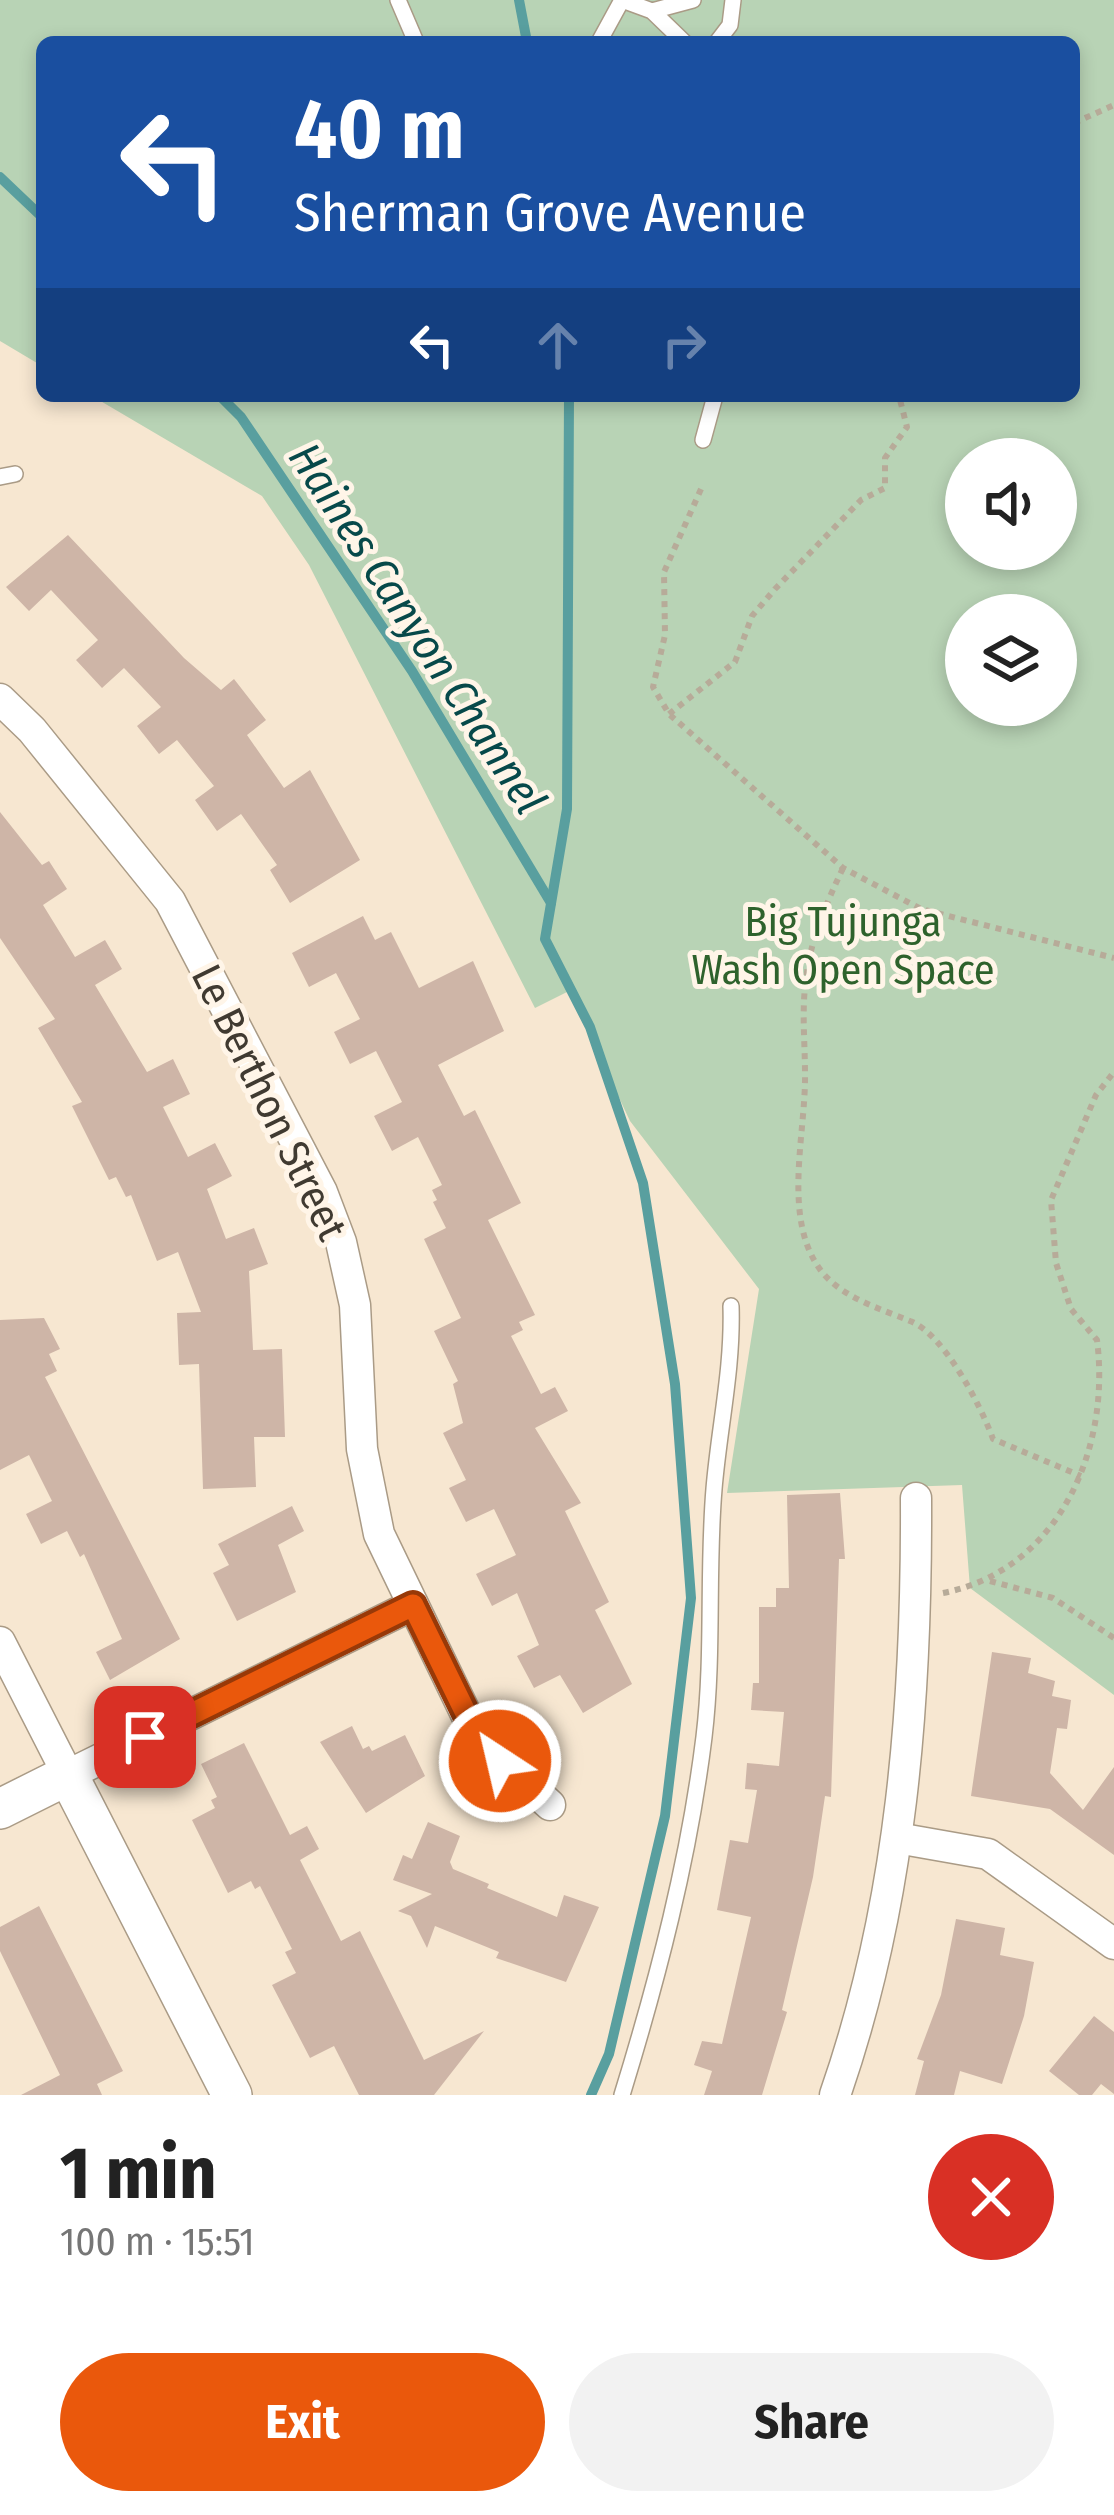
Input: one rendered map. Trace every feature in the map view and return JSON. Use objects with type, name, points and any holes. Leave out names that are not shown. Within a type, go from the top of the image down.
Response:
[{"type":"street","name":"Le Berthon Street","points":[[0,699],[32,730],[170,901],[322,1192],[356,1305],[362,1449],[379,1534],[478,1738],[550,1805]]},
{"type":"street","points":[[835,2095],[862,2015],[897,1838],[916,1598],[916,1498]]},
{"type":"street","points":[[0,1809],[413,1605]]},
{"type":"street","points":[[0,1642],[232,2095]]},
{"type":"street","points":[[897,1838],[988,1854],[1114,1944]]},
{"type":"lane","points":[[398,0],[413,36]]},
{"type":"lane","points":[[602,36],[622,0],[652,11],[678,36]]},
{"type":"lane","points":[[652,11],[693,0]]},
{"type":"lane","points":[[722,36],[730,26],[733,0]]},
{"type":"lane","points":[[703,440],[714,402]]},
{"type":"lane","points":[[622,2095],[683,1868],[704,1737],[712,1647],[713,1491],[726,1412],[731,1306]]},
{"type":"path","points":[[1080,120],[1114,105]]},
{"type":"path","points":[[669,714],[735,662],[752,616],[775,589],[862,500],[885,488],[885,458],[907,427],[901,402]]},
{"type":"path","points":[[701,490],[664,572],[664,635],[652,688],[669,714],[843,868],[921,909],[1114,958]]},
{"type":"path","points":[[843,868],[822,914],[802,1013],[801,1210],[808,1244],[823,1273],[856,1298],[915,1322],[977,1396],[992,1439],[1081,1476]]},
{"type":"path","points":[[990,1581],[1070,1506],[1096,1436],[1096,1340],[1071,1309],[1056,1263],[1051,1200],[1096,1095],[1114,1072]]},
{"type":"path","points":[[916,1598],[990,1581],[1053,1598],[1114,1637]]},
{"type":"green space","name":"Big Tujunga Wash Open Space","points":[[0,0],[1114,0],[1114,1695],[970,1588],[962,1485],[727,1493],[759,1289],[630,1121],[569,991],[535,1008],[309,565],[262,496],[102,402],[1080,402],[1080,36],[36,36],[36,362],[0,341]]},
{"type":"building","points":[[68,535],[184,658],[221,690],[234,679],[266,720],[247,735],[284,788],[310,770],[360,860],[290,903],[270,870],[277,865],[241,814],[217,831],[195,800],[214,786],[177,740],[159,754],[137,726],[161,707],[124,668],[102,688],[76,660],[98,640],[51,590],[29,611],[6,587]]},
{"type":"building","points":[[0,812],[42,865],[49,861],[67,889],[43,905],[75,957],[105,940],[122,969],[95,985],[147,1072],[173,1059],[190,1094],[163,1107],[188,1157],[215,1143],[232,1176],[207,1189],[226,1239],[254,1228],[268,1264],[249,1271],[253,1350],[282,1349],[285,1437],[254,1437],[256,1487],[203,1489],[199,1364],[179,1365],[177,1313],[201,1312],[178,1252],[157,1261],[131,1195],[126,1197],[116,1177],[109,1180],[72,1106],[82,1102],[38,1028],[55,1019],[0,938]]},
{"type":"building","points":[[363,916],[375,940],[391,932],[419,988],[473,961],[504,1031],[438,1065],[464,1116],[475,1110],[521,1203],[488,1220],[535,1315],[519,1322],[523,1330],[511,1336],[541,1394],[555,1387],[568,1411],[535,1428],[581,1503],[565,1511],[609,1602],[595,1610],[632,1684],[583,1713],[560,1675],[534,1688],[517,1656],[539,1645],[517,1593],[492,1606],[476,1574],[516,1555],[494,1509],[466,1522],[449,1488],[466,1480],[443,1433],[463,1423],[453,1384],[458,1381],[434,1331],[461,1318],[424,1239],[446,1228],[433,1202],[437,1200],[432,1190],[442,1185],[418,1137],[392,1151],[374,1116],[402,1102],[376,1051],[350,1064],[334,1032],[360,1019],[336,973],[309,987],[292,953]]},
{"type":"building","points":[[44,1318],[60,1349],[49,1354],[57,1371],[45,1377],[180,1639],[110,1680],[96,1652],[122,1639],[84,1554],[80,1557],[67,1531],[41,1544],[26,1514],[52,1501],[29,1455],[0,1470],[0,1320]]},
{"type":"building","points":[[840,1493],[845,1559],[839,1559],[831,1797],[825,1796],[813,1877],[782,2010],[787,2012],[762,2095],[704,2095],[712,2071],[694,2065],[702,2041],[722,2044],[751,1917],[717,1910],[730,1840],[748,1843],[757,1790],[745,1789],[747,1763],[779,1766],[784,1712],[751,1710],[753,1683],[759,1683],[759,1607],[776,1607],[776,1588],[789,1588],[787,1495]]},
{"type":"building","points":[[292,1506],[304,1531],[278,1545],[296,1592],[237,1621],[213,1573],[229,1565],[218,1544]]},
{"type":"building","points":[[992,1652],[1031,1658],[1028,1673],[1055,1681],[1052,1696],[1071,1700],[1067,1729],[1057,1728],[1050,1773],[1083,1810],[1114,1767],[1114,1855],[1050,1809],[971,1796]]},
{"type":"building","points":[[352,1726],[363,1749],[369,1746],[372,1751],[405,1735],[425,1776],[366,1813],[320,1742]]},
{"type":"building","points":[[244,1743],[290,1835],[307,1826],[319,1849],[300,1860],[341,1941],[360,1931],[424,2060],[484,2031],[434,2095],[359,2095],[334,2046],[310,2058],[272,1985],[296,1973],[285,1952],[292,1949],[260,1886],[255,1889],[251,1881],[228,1893],[192,1820],[215,1808],[211,1800],[217,1797],[201,1764]]},
{"type":"building","points":[[428,1822],[460,1836],[450,1862],[453,1869],[489,1884],[487,1888],[557,1917],[564,1895],[599,1907],[566,1982],[496,1958],[499,1952],[435,1926],[427,1948],[411,1916],[398,1911],[432,1894],[393,1880],[403,1855],[412,1859]]},
{"type":"building","points":[[39,1906],[123,2071],[97,2084],[102,2095],[21,2095],[60,2075],[0,1951],[0,1927]]},
{"type":"building","points":[[956,1919],[1005,1928],[1000,1955],[1034,1962],[1024,2016],[1002,2084],[960,2071],[954,2095],[915,2095],[924,2061],[917,2059],[941,1995]]},
{"type":"building","points":[[1094,2016],[1114,2032],[1114,2094],[1101,2084],[1092,2095],[1079,2095],[1049,2071]]},
{"type":"waterway","name":"Haines Canyon Channel","points":[[519,0],[526,36]]},
{"type":"waterway","name":"Haines Canyon Channel","points":[[0,177],[36,211]]},
{"type":"waterway","name":"Haines Canyon Channel","points":[[226,402],[241,417],[412,671],[551,903]]},
{"type":"waterway","name":"Haines Canyon Channel","points":[[569,402],[567,809],[545,939],[590,1027],[643,1183],[675,1384],[691,1598],[665,1816],[609,2054],[591,2095]]},
{"type":"route","points":[[145,1737],[413,1605],[478,1738],[500,1761]]}]
